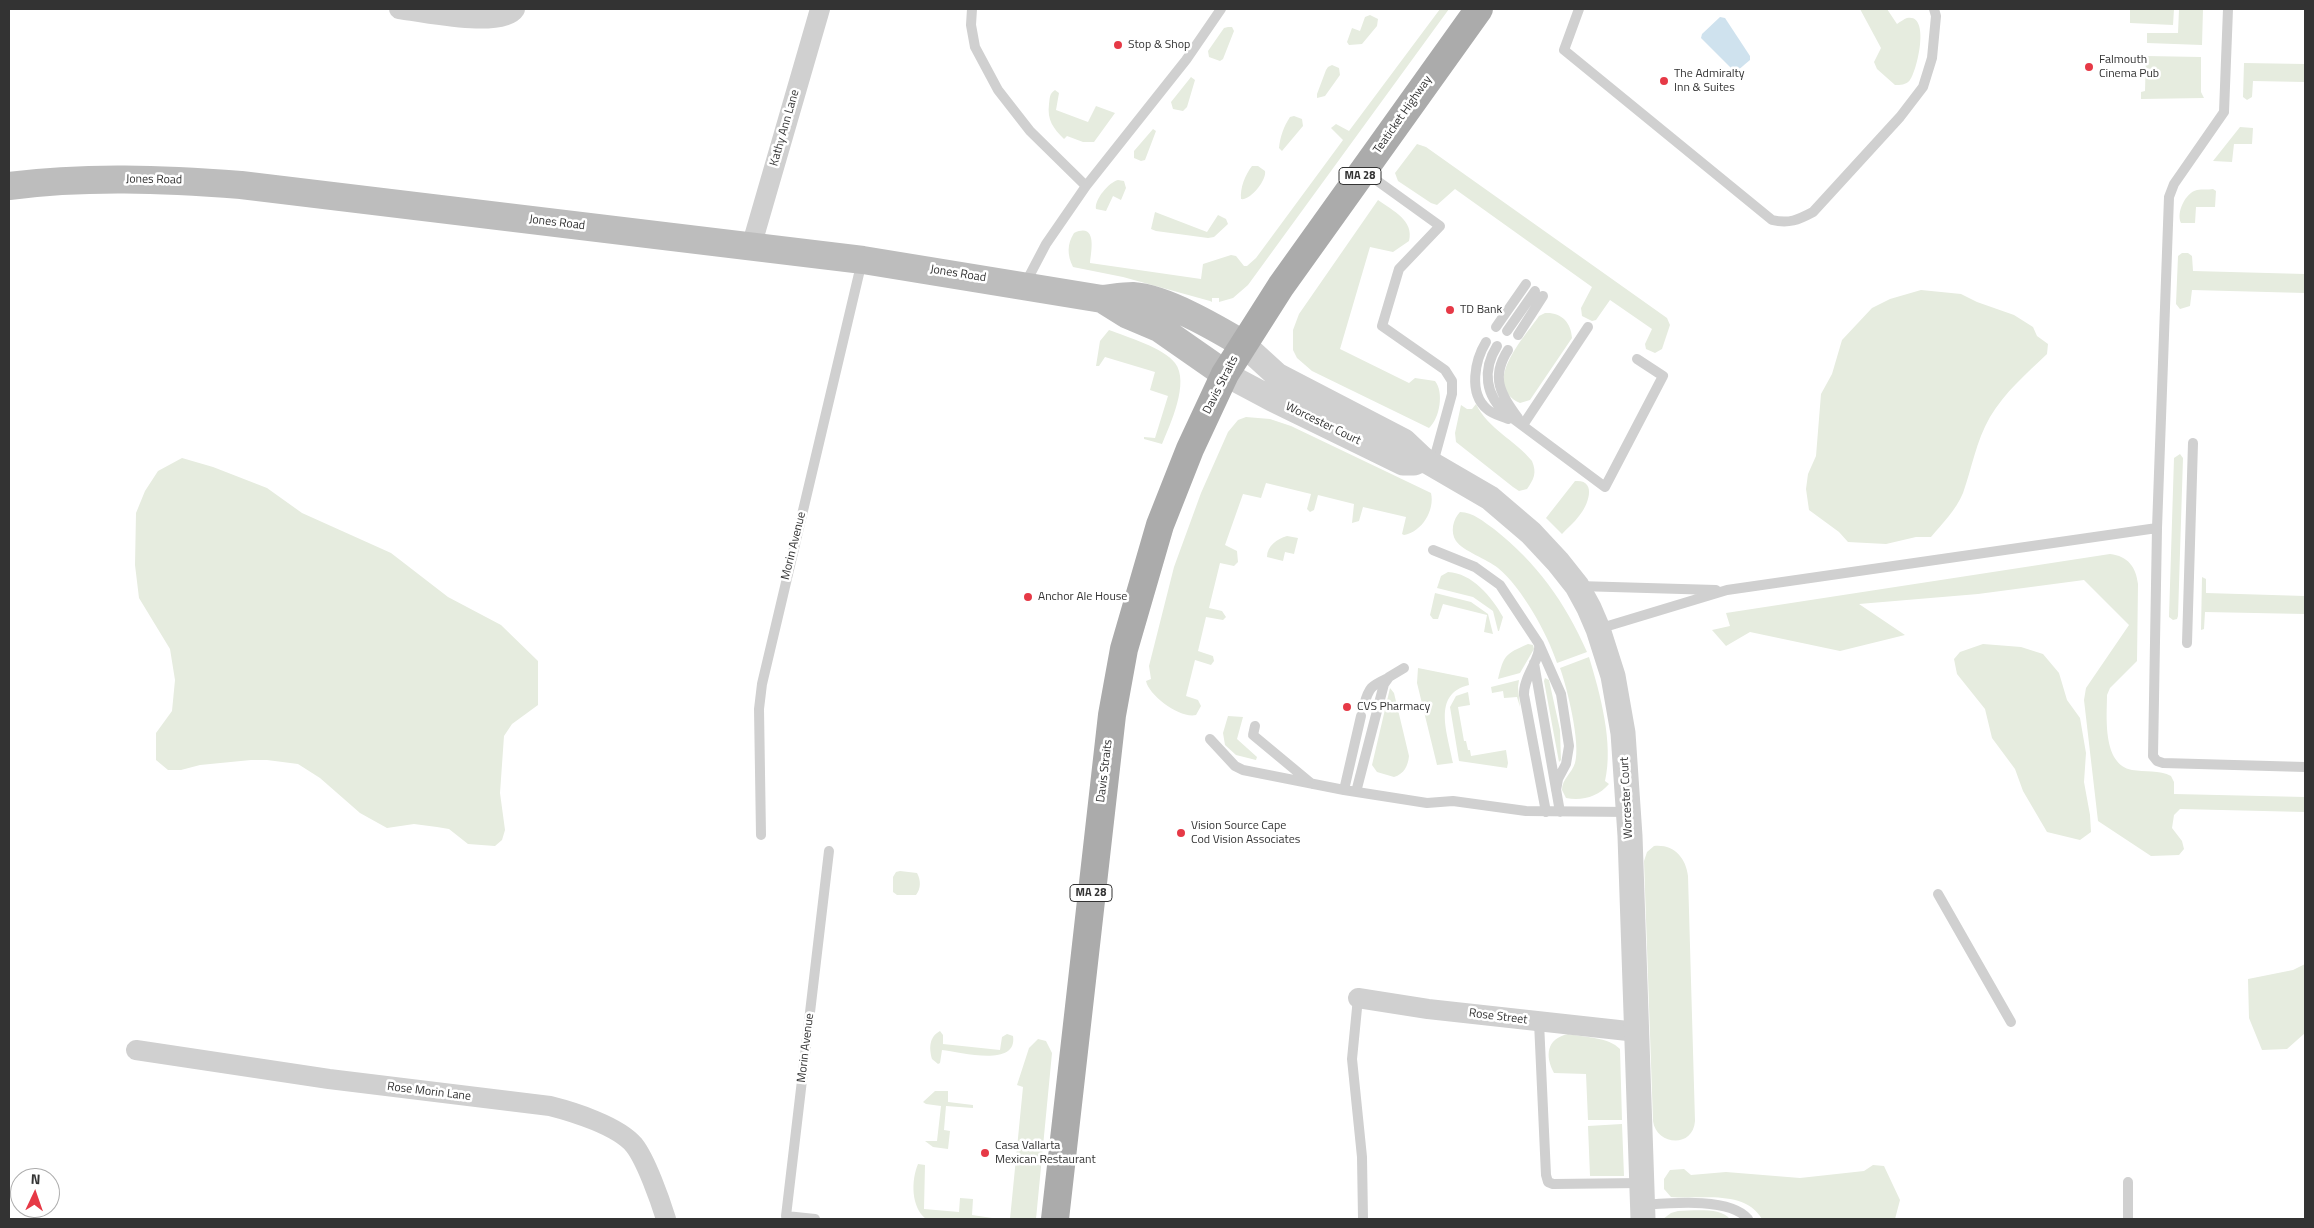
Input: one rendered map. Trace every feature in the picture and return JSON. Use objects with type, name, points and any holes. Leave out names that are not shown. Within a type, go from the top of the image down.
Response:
[{"type":"main road","name":"Teaticket Highway","points":[[1243,344],[1281,286],[1479,9]]},
{"type":"main road","name":"Jones Road","points":[[9,186],[99,179],[164,179],[241,185],[863,260],[1102,299],[1134,296],[1165,305],[1205,322],[1243,344]]},
{"type":"main road","name":"Jones Road","points":[[1102,299],[1126,314],[1159,328],[1225,374]]},
{"type":"main road","name":"Davis Straits","points":[[1055,1219],[1108,749],[1124,649],[1160,525],[1190,450],[1225,374],[1243,344]]},
{"type":"street","points":[[399,9],[443,16],[497,19],[514,11]]},
{"type":"street","name":"Kathy Ann Lane","points":[[751,247],[820,9]]},
{"type":"street","name":"Worcester Court","points":[[1243,344],[1277,375],[1317,398],[1396,437],[1428,461],[1490,498],[1513,517],[1558,562],[1577,586],[1598,629],[1612,676],[1623,733],[1629,812],[1643,1202]]},
{"type":"street","name":"Worcester Court","points":[[1225,374],[1272,400],[1403,463],[1428,461]]},
{"type":"street","name":"Rose Street","points":[[1358,998],[1539,1022],[1637,1032]]},
{"type":"street","name":"Rose Morin Lane","points":[[136,1050],[329,1079],[550,1106],[580,1114],[626,1138],[634,1146],[661,1202],[666,1219]]},
{"type":"lane","points":[[972,9],[971,25],[974,47],[998,90],[1030,131],[1086,186]]},
{"type":"lane","points":[[1025,285],[1046,244],[1086,186],[1186,60],[1221,9]]},
{"type":"lane","points":[[1579,9],[1564,50],[1772,220],[1785,223],[1797,221],[1813,212],[1900,117],[1922,87],[1930,70],[1936,16],[1934,9]]},
{"type":"lane","points":[[2228,9],[2224,112],[2174,184],[2169,197],[2158,528],[2153,756],[2157,761],[2163,763],[2305,767]]},
{"type":"lane","points":[[1364,172],[1440,226],[1399,269],[1382,326],[1445,370],[1452,381],[1452,394],[1428,461]]},
{"type":"lane","name":"Morin Avenue","points":[[760,835],[759,702],[762,684],[863,260]]},
{"type":"lane","points":[[1496,327],[1526,284]]},
{"type":"lane","points":[[1507,331],[1539,293],[1518,335]]},
{"type":"lane","points":[[1523,425],[1588,327]]},
{"type":"lane","points":[[1486,342],[1477,360],[1476,372],[1476,382],[1482,404],[1488,410],[1523,425]]},
{"type":"lane","points":[[1497,346],[1488,371],[1489,391],[1500,407],[1605,487],[1663,376],[1637,359]]},
{"type":"lane","points":[[1508,350],[1500,365],[1500,388],[1503,396],[1523,425]]},
{"type":"lane","points":[[2187,643],[2193,443]]},
{"type":"lane","points":[[1598,629],[1727,590],[2158,528]]},
{"type":"lane","points":[[1434,550],[1475,567],[1500,585],[1539,644],[1561,694],[1569,746],[1566,764],[1558,779],[1556,790]]},
{"type":"lane","points":[[1577,586],[1727,590]]},
{"type":"lane","points":[[1539,644],[1539,653],[1525,680],[1524,695],[1546,812]]},
{"type":"lane","points":[[1534,663],[1560,812]]},
{"type":"lane","points":[[1364,705],[1367,691],[1372,686],[1404,668]]},
{"type":"lane","points":[[1356,792],[1382,690],[1389,677]]},
{"type":"lane","points":[[1344,790],[1361,716]]},
{"type":"lane","points":[[1255,726],[1253,735],[1313,785]]},
{"type":"lane","points":[[1210,739],[1235,766],[1243,770],[1313,785],[1427,803],[1453,801],[1546,812],[1629,812]]},
{"type":"lane","name":"Morin Avenue","points":[[815,1219],[786,1216],[829,851]]},
{"type":"lane","points":[[1938,894],[2011,1022]]},
{"type":"lane","points":[[1358,998],[1352,1059],[1362,1157],[1363,1219]]},
{"type":"lane","points":[[1539,1022],[1546,1175],[1548,1182],[1643,1202],[1722,1205],[1738,1211],[1748,1219]]},
{"type":"lane","points":[[2128,1182],[2128,1219]]},
{"type":"shaded area","points":[[1440,9],[1449,9],[1248,285],[1233,298],[1219,302],[1219,298],[1212,298],[1212,302],[1123,277],[1073,267],[1069,254],[1069,245],[1074,233],[1082,231],[1090,235],[1092,246],[1090,263],[1201,279],[1203,264],[1231,255],[1236,256],[1244,266],[1247,266],[1256,258],[1343,140],[1331,128],[1336,124],[1349,131]]},
{"type":"shaded area","points":[[1860,9],[1887,9],[1897,24],[1907,18],[1914,19],[1919,24],[1920,44],[1916,66],[1913,75],[1907,83],[1895,85],[1877,69],[1874,62],[1881,48]]},
{"type":"shaded area","points":[[2130,9],[2174,9],[2173,25],[2130,23]]},
{"type":"shaded area","points":[[2179,9],[2203,9],[2202,45],[2147,43],[2147,33],[2178,33]]},
{"type":"shaded area","points":[[1370,15],[1378,19],[1377,26],[1362,44],[1349,45],[1347,42],[1352,28],[1360,31],[1365,17]]},
{"type":"shaded area","points":[[1232,27],[1234,31],[1223,59],[1220,61],[1209,57],[1208,51],[1224,28]]},
{"type":"shaded area","points":[[2146,56],[2201,57],[2201,92],[2204,98],[2141,99],[2141,92],[2145,91]]},
{"type":"shaded area","points":[[2244,63],[2305,64],[2305,82],[2253,81],[2252,97],[2247,100],[2243,97]]},
{"type":"shaded area","points":[[1332,65],[1339,68],[1340,75],[1325,96],[1317,98],[1326,70]]},
{"type":"shaded area","points":[[1191,77],[1195,80],[1187,107],[1183,111],[1173,109],[1171,102]]},
{"type":"shaded area","points":[[1055,90],[1059,93],[1056,110],[1088,122],[1096,106],[1115,113],[1094,142],[1083,142],[1067,136],[1064,139],[1057,131],[1050,119],[1049,110],[1050,96]]},
{"type":"shaded area","points":[[1294,116],[1302,119],[1303,126],[1282,151],[1279,148],[1280,140],[1290,117]]},
{"type":"shaded area","points":[[2240,127],[2253,128],[2252,144],[2234,144],[2232,162],[2213,161]]},
{"type":"shaded area","points":[[1153,129],[1156,131],[1145,160],[1141,161],[1134,158],[1134,151]]},
{"type":"shaded area","points":[[1417,144],[1426,147],[1667,318],[1670,325],[1662,349],[1655,353],[1646,349],[1645,344],[1652,329],[1610,300],[1596,320],[1592,321],[1582,316],[1581,308],[1592,287],[1455,189],[1437,205],[1398,181],[1395,173]]},
{"type":"shaded area","points":[[1252,166],[1258,166],[1265,171],[1265,175],[1261,184],[1249,197],[1241,199],[1241,190],[1247,173]]},
{"type":"shaded area","points":[[1118,180],[1124,181],[1126,188],[1121,200],[1113,196],[1106,211],[1096,209],[1097,201],[1103,192],[1110,184]]},
{"type":"shaded area","points":[[2213,189],[2216,191],[2215,207],[2196,207],[2195,223],[2181,223],[2180,214],[2185,199],[2197,190]]},
{"type":"shaded area","points":[[1378,200],[1396,212],[1405,222],[1410,234],[1409,241],[1393,252],[1370,247],[1340,349],[1409,383],[1415,378],[1435,381],[1438,386],[1440,405],[1436,418],[1429,428],[1312,371],[1297,358],[1293,350],[1293,330],[1299,314]]},
{"type":"shaded area","points":[[1155,212],[1207,232],[1218,215],[1226,219],[1228,224],[1214,237],[1208,238],[1156,231],[1151,229]]},
{"type":"shaded area","points":[[2182,253],[2188,253],[2192,256],[2193,271],[2305,274],[2305,293],[2192,290],[2190,306],[2180,309],[2176,304],[2178,256]]},
{"type":"shaded area","points":[[1921,290],[1961,294],[1977,302],[2014,315],[2033,327],[2037,336],[2048,344],[2047,354],[2009,391],[1990,417],[1981,435],[1963,493],[1957,505],[1931,537],[1916,537],[1886,544],[1848,542],[1839,532],[1809,510],[1806,489],[1808,474],[1816,456],[1821,394],[1832,374],[1842,340],[1872,308],[1890,299]]},
{"type":"shaded area","points":[[1545,313],[1556,314],[1564,319],[1570,327],[1572,338],[1530,400],[1520,403],[1509,395],[1504,384],[1504,373],[1516,348],[1539,316]]},
{"type":"shaded area","points":[[1109,330],[1163,352],[1175,363],[1179,371],[1180,392],[1170,426],[1162,444],[1144,439],[1144,437],[1155,438],[1168,396],[1150,390],[1155,372],[1105,357],[1099,366],[1096,366],[1100,341]]},
{"type":"shaded area","points":[[1476,404],[1487,420],[1532,461],[1534,476],[1527,489],[1519,491],[1456,442],[1455,433],[1461,405],[1467,409],[1472,409]]},
{"type":"shaded area","points":[[1246,417],[1270,419],[1291,426],[1431,493],[1431,506],[1422,525],[1404,535],[1402,534],[1406,517],[1363,507],[1359,521],[1352,523],[1354,504],[1318,495],[1314,510],[1310,512],[1307,509],[1311,494],[1266,483],[1261,498],[1243,494],[1225,545],[1237,551],[1238,562],[1234,566],[1220,563],[1209,608],[1222,611],[1226,617],[1223,620],[1206,617],[1198,651],[1213,656],[1214,661],[1211,665],[1195,660],[1186,696],[1198,700],[1201,706],[1196,715],[1190,715],[1174,710],[1166,705],[1148,687],[1146,681],[1151,679],[1149,666],[1174,567],[1201,493],[1228,432],[1238,420]]},
{"type":"shaded area","points":[[2180,454],[2183,458],[2178,616],[2177,619],[2173,620],[2169,617],[2174,458]]},
{"type":"shaded area","points":[[182,458],[213,467],[267,488],[302,513],[391,553],[448,597],[501,625],[538,661],[538,705],[512,724],[504,736],[500,793],[505,830],[502,840],[495,846],[468,844],[449,829],[437,827],[414,824],[387,828],[360,813],[320,778],[298,764],[251,760],[200,765],[181,770],[168,770],[156,760],[156,733],[172,711],[175,680],[170,649],[139,598],[135,565],[136,513],[145,491],[158,471]]},
{"type":"shaded area","points":[[1575,481],[1587,484],[1589,489],[1588,500],[1579,516],[1562,534],[1546,518]]},
{"type":"shaded area","points":[[1460,512],[1474,516],[1494,529],[1537,570],[1569,616],[1587,652],[1557,663],[1547,638],[1533,612],[1516,587],[1498,568],[1459,545],[1456,541],[1453,534],[1453,526]]},
{"type":"shaded area","points":[[1287,536],[1298,538],[1294,554],[1285,552],[1283,561],[1267,557],[1267,553],[1273,544]]},
{"type":"shaded area","points":[[2110,554],[2122,557],[2130,563],[2138,584],[2137,661],[2110,688],[2107,695],[2108,739],[2115,759],[2122,766],[2132,770],[2157,772],[2171,776],[2174,782],[2174,794],[2305,797],[2305,812],[2180,809],[2174,815],[2172,828],[2182,841],[2184,849],[2179,855],[2151,856],[2098,821],[2084,700],[2086,688],[2129,625],[2084,580],[1978,594],[1859,604],[1905,635],[1840,651],[1750,632],[1726,646],[1712,630],[1730,626],[1726,613]]},
{"type":"shaded area","points":[[1448,572],[1457,573],[1473,581],[1487,594],[1503,617],[1499,631],[1493,611],[1473,597],[1437,588],[1441,576]]},
{"type":"shaded area","points":[[2202,577],[2206,579],[2206,593],[2305,596],[2305,614],[2205,612],[2204,629],[2201,630]]},
{"type":"shaded area","points":[[1435,593],[1471,602],[1488,614],[1493,634],[1484,632],[1487,615],[1443,604],[1438,619],[1433,619],[1430,615]]},
{"type":"shaded area","points":[[1528,644],[1533,645],[1534,649],[1520,673],[1498,679],[1507,656],[1514,650]]},
{"type":"shaded area","points":[[1983,644],[2021,647],[2043,654],[2059,673],[2067,700],[2080,718],[2086,753],[2084,782],[2091,832],[2080,840],[2047,832],[2023,791],[2015,769],[1992,738],[1985,709],[1957,674],[1954,659],[1960,652]]},
{"type":"shaded area","points":[[1589,657],[1607,735],[1608,751],[1605,781],[1609,784],[1600,792],[1589,797],[1578,799],[1566,798],[1562,786],[1575,763],[1576,743],[1569,701],[1560,668]]},
{"type":"shaded area","points":[[1418,668],[1468,678],[1469,685],[1457,690],[1450,697],[1446,706],[1446,728],[1453,763],[1437,765],[1417,683]]},
{"type":"shaded area","points":[[1545,678],[1549,680],[1560,730],[1561,760],[1559,762],[1544,681]]},
{"type":"shaded area","points":[[1519,680],[1520,707],[1517,697],[1504,698],[1503,691],[1492,693],[1491,687]]},
{"type":"shaded area","points":[[1390,688],[1394,693],[1409,756],[1405,769],[1394,777],[1377,772],[1372,765]]},
{"type":"shaded area","points":[[1468,692],[1470,705],[1458,707],[1464,741],[1466,741],[1471,756],[1506,750],[1507,768],[1459,761],[1450,707],[1456,696]]},
{"type":"shaded area","points":[[1228,716],[1243,717],[1237,739],[1257,757],[1256,760],[1236,755],[1225,745],[1223,733]]},
{"type":"shaded area","points":[[1654,846],[1667,847],[1678,854],[1685,863],[1688,876],[1695,1121],[1693,1130],[1682,1140],[1667,1139],[1656,1129],[1653,1121],[1644,861],[1647,852]]},
{"type":"shaded area","points":[[896,872],[917,873],[920,884],[916,895],[897,895],[893,892],[893,877]]},
{"type":"shaded area","points":[[2305,964],[2305,1033],[2287,1049],[2262,1050],[2249,1018],[2248,979],[2293,970]]},
{"type":"shaded area","points":[[940,1031],[943,1035],[943,1044],[1000,1050],[1002,1037],[1007,1034],[1013,1036],[1012,1046],[1007,1052],[986,1056],[942,1050],[940,1063],[938,1064],[932,1059],[930,1047],[934,1036]]},
{"type":"shaded area","points":[[1568,1034],[1603,1040],[1620,1049],[1622,1120],[1588,1120],[1586,1074],[1554,1073],[1549,1060],[1549,1049],[1555,1040]]},
{"type":"shaded area","points":[[1038,1039],[1046,1041],[1052,1053],[1036,1219],[1010,1219],[1023,1087],[1017,1085],[1029,1048]]},
{"type":"shaded area","points":[[935,1091],[948,1091],[948,1102],[973,1105],[973,1108],[946,1106],[944,1130],[950,1131],[948,1149],[933,1147],[925,1141],[937,1141],[941,1106],[923,1102]]},
{"type":"shaded area","points":[[1622,1124],[1624,1176],[1590,1176],[1588,1126]]},
{"type":"shaded area","points":[[918,1164],[925,1165],[924,1209],[959,1212],[960,1198],[973,1199],[972,1215],[999,1219],[926,1219],[917,1208],[915,1201],[914,1178]]},
{"type":"shaded area","points":[[1873,1165],[1884,1166],[1900,1200],[1895,1219],[1762,1219],[1744,1203],[1721,1198],[1671,1197],[1664,1189],[1664,1179],[1670,1170],[1684,1169],[1691,1175],[1726,1172],[1800,1178],[1864,1171]]},
{"type":"shaded area","points":[[1678,1211],[1713,1211],[1726,1215],[1730,1219],[1663,1219],[1671,1213]]},
{"type":"water","points":[[1720,17],[1725,18],[1750,56],[1750,60],[1737,71],[1734,71],[1701,38],[1702,34]]},
{"type":"place","name":"Stop & Shop","points":[[1118,45]]},
{"type":"place","name":"Falmouth Cinema Pub","points":[[2089,67]]},
{"type":"place","name":"The Admiralty Inn & Suites","points":[[1664,81]]},
{"type":"place","name":"TD Bank","points":[[1450,310]]},
{"type":"place","name":"Anchor Ale House","points":[[1028,597]]},
{"type":"place","name":"CVS Pharmacy","points":[[1347,707]]},
{"type":"place","name":"Vision Source Cape Cod Vision Associates","points":[[1181,833]]},
{"type":"place","name":"Casa Vallarta Mexican Restaurant","points":[[985,1153]]}]
